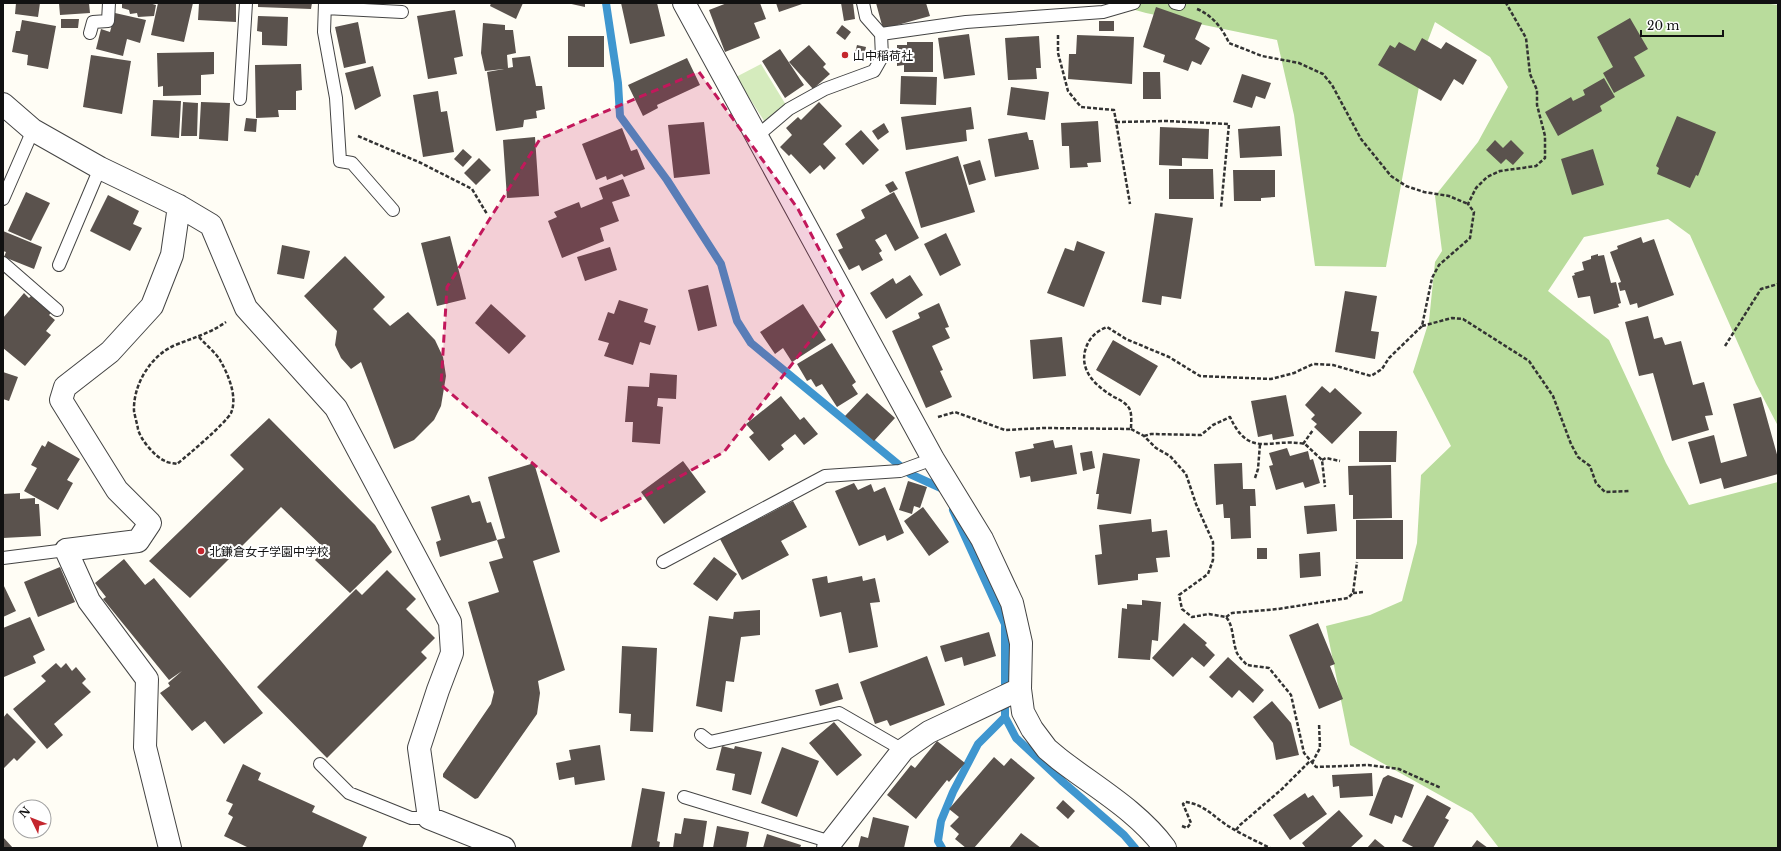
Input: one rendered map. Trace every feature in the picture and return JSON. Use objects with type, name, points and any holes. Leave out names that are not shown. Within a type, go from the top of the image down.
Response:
[{"type":"street","points":[[684,3],[916,424],[933,459],[982,539],[1012,603],[1021,643],[1020,689],[1023,712],[1032,729],[1047,748],[1090,784],[1149,828],[1165,848]]},
{"type":"street","points":[[3,104],[33,130],[100,168],[178,206],[211,225],[246,308],[336,408],[450,622],[452,654],[438,690],[419,748],[429,818],[504,848]]},
{"type":"street","points":[[170,848],[145,747],[147,679],[89,601],[66,550],[138,541],[150,523],[117,490],[61,400],[65,387],[110,352],[152,306],[172,255],[178,206]]},
{"type":"street","points":[[830,845],[903,750],[928,732],[1020,689]]},
{"type":"lane","points":[[90,33],[93,22],[108,21],[109,3]]},
{"type":"lane","points":[[240,99],[246,3]]},
{"type":"lane","points":[[757,136],[795,106],[826,89],[874,71],[882,57],[881,34],[866,17],[863,3]]},
{"type":"lane","points":[[881,34],[966,22],[1103,12],[1134,3]]},
{"type":"lane","points":[[393,210],[352,163],[340,161],[336,98],[324,32],[326,5],[402,12]]},
{"type":"lane","points":[[3,199],[33,130]]},
{"type":"lane","points":[[59,265],[100,168]]},
{"type":"lane","points":[[3,263],[57,310]]},
{"type":"lane","points":[[663,562],[824,476],[900,471],[933,459]]},
{"type":"lane","points":[[3,558],[66,550]]},
{"type":"lane","points":[[701,735],[710,742],[839,713],[903,750]]},
{"type":"lane","points":[[320,764],[349,793],[411,818],[429,818]]},
{"type":"lane","points":[[684,796],[830,845]]},
{"type":"path","points":[[1468,204],[1476,188],[1487,177],[1500,171],[1536,166],[1545,158],[1545,136],[1537,105],[1537,90],[1530,74],[1526,38],[1506,3]]},
{"type":"path","points":[[1177,4],[1200,10],[1223,30],[1229,43],[1262,56],[1299,62],[1323,74],[1332,85],[1360,139],[1391,176],[1406,186],[1424,192],[1450,196],[1468,204],[1474,212],[1470,238],[1439,265],[1432,278],[1422,326]]},
{"type":"path","points":[[1058,15],[1058,53],[1068,91],[1081,107],[1114,110],[1130,204]]},
{"type":"path","points":[[336,98],[358,136],[421,163],[472,189],[487,214]]},
{"type":"path","points":[[1116,122],[1167,121],[1229,124],[1221,208]]},
{"type":"path","points":[[1725,346],[1761,289],[1778,284]]},
{"type":"path","points":[[199,337],[219,359],[230,383],[234,399],[230,414],[195,449],[177,464],[164,461],[151,450],[138,432],[134,410],[136,393],[142,376],[153,361],[172,347],[199,337],[217,328],[246,308]]},
{"type":"path","points":[[1132,429],[1130,411],[1125,403],[1099,388],[1085,368],[1083,358],[1086,347],[1099,330],[1107,327],[1126,339],[1169,357],[1200,376],[1271,379],[1294,373],[1313,364],[1333,365],[1371,376],[1382,369],[1389,358],[1422,326],[1452,318],[1463,320],[1526,357],[1553,396],[1571,444],[1578,457],[1590,466],[1596,483],[1605,492],[1630,491]]},
{"type":"path","points":[[916,424],[954,412],[1005,430],[1044,428],[1090,430],[1132,429],[1144,436],[1156,448],[1170,456],[1186,474],[1196,504],[1213,542],[1213,560],[1208,574],[1179,595],[1182,609],[1192,618],[1209,614],[1226,617],[1230,622],[1232,636],[1238,654],[1247,665],[1269,668],[1290,694],[1304,754],[1316,767],[1368,765],[1399,769],[1441,788]]},
{"type":"path","points":[[1144,436],[1151,434],[1201,436],[1214,425],[1230,417],[1235,427],[1253,444],[1303,444],[1322,460],[1325,487]]},
{"type":"path","points":[[1303,444],[1314,430]]},
{"type":"path","points":[[1255,478],[1258,469],[1260,444]]},
{"type":"path","points":[[1322,460],[1326,458],[1340,461]]},
{"type":"path","points":[[1226,617],[1232,613],[1255,612],[1337,601],[1348,598],[1353,593],[1357,562]]},
{"type":"path","points":[[1353,593],[1364,592]]},
{"type":"path","points":[[1236,830],[1282,790],[1311,762],[1320,748],[1319,723]]},
{"type":"path","points":[[1176,823],[1187,828],[1192,823],[1183,804],[1185,802],[1192,803],[1208,810],[1236,830],[1270,848]]},
{"type":"highlighted area","points":[[699,72],[798,209],[844,297],[724,452],[600,521],[441,385],[447,287],[540,139]]},
{"type":"green space","points":[[1110,3],[1763,3],[1778,5],[1778,426],[1756,384],[1690,235],[1668,219],[1584,237],[1548,291],[1609,340],[1666,463],[1689,505],[1778,482],[1778,848],[1499,848],[1472,813],[1350,745],[1326,626],[1370,615],[1402,601],[1417,543],[1421,475],[1451,446],[1413,372],[1429,321],[1435,262],[1442,251],[1435,196],[1478,142],[1508,87],[1490,57],[1435,22],[1427,43],[1386,267],[1315,266],[1294,115],[1277,40],[1146,13]]},
{"type":"green space","points":[[761,64],[786,105],[766,124],[736,77]]},
{"type":"building","points":[[16,3],[40,3],[38,17],[15,14]]},
{"type":"building","points":[[59,3],[89,3],[90,13],[60,15]]},
{"type":"building","points":[[122,3],[149,3],[156,5],[154,16],[138,17],[137,13],[130,14],[129,10],[122,8]]},
{"type":"building","points":[[158,3],[193,3],[184,42],[151,35]]},
{"type":"building","points":[[199,3],[236,3],[236,22],[198,20]]},
{"type":"building","points":[[258,3],[312,3],[311,9],[258,7]]},
{"type":"building","points":[[491,3],[523,3],[516,19],[490,6]]},
{"type":"building","points":[[567,3],[585,3],[585,7]]},
{"type":"building","points":[[621,3],[657,3],[665,36],[630,44]]},
{"type":"building","points":[[727,3],[760,3],[766,19],[754,23],[760,38],[725,52],[709,10]]},
{"type":"building","points":[[776,3],[805,3],[779,12]]},
{"type":"building","points":[[841,3],[853,3],[855,19],[844,21]]},
{"type":"building","points":[[876,3],[926,3],[930,16],[883,29]]},
{"type":"building","points":[[1156,7],[1202,23],[1195,39],[1210,48],[1201,65],[1192,61],[1188,71],[1163,62],[1165,55],[1143,47]]},
{"type":"building","points":[[455,10],[463,56],[454,58],[457,74],[428,79],[417,16]]},
{"type":"building","points":[[115,13],[146,20],[140,43],[127,39],[123,56],[96,49],[101,29],[110,32]]},
{"type":"building","points":[[258,16],[288,17],[287,46],[262,45],[262,32],[257,31]]},
{"type":"building","points":[[1630,18],[1648,49],[1634,57],[1645,76],[1614,93],[1603,73],[1613,67],[1597,37]]},
{"type":"building","points":[[61,19],[79,19],[78,28],[61,28]]},
{"type":"building","points":[[22,20],[56,26],[48,69],[27,65],[28,55],[12,52],[16,31],[20,31]]},
{"type":"building","points":[[1099,21],[1114,21],[1114,31],[1099,31]]},
{"type":"building","points":[[358,22],[366,63],[344,68],[335,27]]},
{"type":"building","points":[[483,23],[505,25],[505,30],[513,30],[516,53],[507,55],[508,68],[513,67],[512,58],[530,56],[536,86],[542,86],[545,109],[536,111],[537,118],[524,120],[523,127],[496,131],[487,72],[504,69],[485,71],[481,53]]},
{"type":"building","points":[[842,25],[851,32],[845,40],[836,33]]},
{"type":"building","points":[[969,34],[975,75],[944,79],[938,38]]},
{"type":"building","points":[[1077,35],[1134,37],[1132,84],[1068,79],[1069,54],[1076,54]]},
{"type":"building","points":[[568,36],[604,36],[604,67],[568,67]]},
{"type":"building","points":[[1039,36],[1041,68],[1036,68],[1037,79],[1008,80],[1005,38]]},
{"type":"building","points":[[1422,38],[1441,49],[1446,42],[1477,60],[1463,85],[1454,79],[1441,101],[1378,65],[1390,45],[1395,48],[1399,42],[1415,51]]},
{"type":"building","points":[[907,42],[933,42],[933,72],[904,72],[904,65],[897,66],[897,45],[907,45]]},
{"type":"building","points":[[809,45],[826,64],[823,67],[830,74],[813,89],[789,62]]},
{"type":"building","points":[[857,45],[866,47],[863,60],[854,57]]},
{"type":"building","points":[[780,49],[804,85],[785,98],[762,61]]},
{"type":"building","points":[[214,52],[214,74],[201,75],[201,95],[163,96],[163,86],[158,87],[157,53]]},
{"type":"building","points":[[91,55],[131,61],[122,114],[83,107]]},
{"type":"building","points":[[687,58],[700,85],[657,105],[658,108],[643,116],[628,85]]},
{"type":"building","points":[[301,64],[302,90],[296,91],[296,110],[278,110],[279,117],[256,118],[255,65]]},
{"type":"building","points":[[373,66],[381,96],[355,110],[345,73]]},
{"type":"building","points":[[1143,72],[1160,72],[1161,99],[1143,99]]},
{"type":"building","points":[[1242,74],[1271,83],[1265,99],[1256,96],[1252,108],[1233,102]]},
{"type":"building","points":[[901,76],[937,77],[936,105],[900,104]]},
{"type":"building","points":[[1604,78],[1615,97],[1600,106],[1602,111],[1558,136],[1545,112],[1571,97],[1573,101],[1585,95],[1583,90]]},
{"type":"building","points":[[1011,87],[1049,92],[1045,120],[1007,115]]},
{"type":"building","points":[[438,91],[441,112],[447,111],[454,152],[423,157],[413,95]]},
{"type":"building","points":[[153,100],[181,101],[179,138],[151,136]]},
{"type":"building","points":[[183,102],[198,103],[197,136],[181,136]]},
{"type":"building","points":[[201,102],[230,103],[228,141],[199,139]]},
{"type":"building","points":[[819,102],[842,126],[823,144],[836,158],[824,170],[820,165],[810,174],[791,154],[789,156],[780,147],[792,135],[786,128],[798,117],[801,120]]},
{"type":"building","points":[[971,107],[974,129],[966,130],[967,141],[906,150],[901,117]]},
{"type":"building","points":[[1677,116],[1716,132],[1698,176],[1696,175],[1690,188],[1657,174],[1659,168],[1656,166]]},
{"type":"building","points":[[246,118],[257,119],[256,132],[244,131]]},
{"type":"building","points":[[1098,121],[1101,162],[1087,163],[1088,167],[1070,168],[1069,146],[1062,146],[1061,123]]},
{"type":"building","points":[[704,122],[710,174],[674,178],[668,125]]},
{"type":"building","points":[[884,123],[889,132],[878,140],[872,131]]},
{"type":"building","points":[[1280,126],[1282,156],[1240,158],[1238,129]]},
{"type":"building","points":[[1160,127],[1209,129],[1208,159],[1182,158],[1182,166],[1159,165]]},
{"type":"building","points":[[622,128],[631,151],[637,149],[645,169],[624,177],[622,174],[607,180],[606,176],[596,180],[582,144]]},
{"type":"building","points":[[861,130],[879,150],[863,165],[845,144]]},
{"type":"building","points":[[1027,132],[1029,140],[1033,140],[1039,169],[995,177],[988,139]]},
{"type":"building","points":[[535,137],[539,196],[507,198],[503,140]]},
{"type":"building","points":[[1495,140],[1503,148],[1511,140],[1524,153],[1513,165],[1506,159],[1501,164],[1486,150]]},
{"type":"building","points":[[463,149],[472,157],[463,167],[454,159]]},
{"type":"building","points":[[1593,149],[1604,185],[1572,195],[1561,159]]},
{"type":"building","points":[[958,156],[975,212],[921,228],[905,172]]},
{"type":"building","points":[[479,158],[491,170],[476,185],[464,173]]},
{"type":"building","points":[[980,160],[986,180],[969,185],[963,165]]},
{"type":"building","points":[[1169,169],[1213,169],[1214,199],[1169,199]]},
{"type":"building","points":[[1233,170],[1275,170],[1275,197],[1261,198],[1261,201],[1234,201]]},
{"type":"building","points":[[623,179],[630,196],[612,202],[619,221],[600,228],[604,241],[562,258],[548,221],[557,217],[554,212],[579,202],[581,208],[603,199],[599,188]]},
{"type":"building","points":[[893,181],[898,189],[890,193],[885,185]]},
{"type":"building","points":[[26,192],[50,203],[31,241],[8,231]]},
{"type":"building","points":[[894,192],[919,238],[895,251],[886,234],[875,240],[882,251],[879,253],[883,260],[862,271],[859,265],[849,270],[838,250],[843,248],[836,234],[865,218],[861,210]]},
{"type":"building","points":[[108,195],[139,211],[133,224],[142,228],[130,251],[90,231]]},
{"type":"building","points":[[1155,213],[1193,218],[1181,299],[1162,296],[1161,305],[1142,302]]},
{"type":"building","points":[[3,231],[42,247],[34,269],[4,257],[6,252],[3,251]]},
{"type":"building","points":[[946,233],[961,265],[940,276],[924,244]]},
{"type":"building","points":[[450,236],[466,299],[437,306],[421,243]]},
{"type":"building","points":[[1641,237],[1643,243],[1654,239],[1674,295],[1638,308],[1637,303],[1630,305],[1625,290],[1620,291],[1618,283],[1621,282],[1610,252],[1618,249],[1617,246]]},
{"type":"building","points":[[1077,241],[1105,252],[1084,307],[1047,293],[1065,248],[1074,251]]},
{"type":"building","points":[[282,245],[310,251],[304,279],[277,274]]},
{"type":"building","points":[[610,247],[617,270],[585,281],[577,257]]},
{"type":"building","points":[[1598,254],[1598,256],[1604,255],[1611,283],[1616,282],[1621,303],[1618,304],[1619,307],[1594,314],[1590,296],[1578,298],[1572,276],[1575,275],[1574,273],[1584,270],[1582,262],[1591,259],[1591,256]]},
{"type":"building","points":[[345,256],[385,297],[373,309],[390,326],[408,312],[435,340],[443,357],[446,376],[441,406],[434,420],[414,440],[394,449],[361,362],[351,369],[341,358],[335,345],[337,331],[304,296]]},
{"type":"building","points":[[910,275],[923,295],[886,319],[870,293],[893,278],[896,284]]},
{"type":"building","points":[[708,285],[717,326],[698,331],[688,290]]},
{"type":"building","points":[[1345,291],[1377,296],[1371,331],[1379,332],[1375,359],[1335,352]]},
{"type":"building","points":[[24,293],[29,298],[31,296],[51,313],[49,315],[55,320],[46,331],[51,335],[25,366],[3,348],[3,318]]},
{"type":"building","points":[[619,300],[648,309],[644,322],[656,326],[650,345],[640,342],[633,365],[604,356],[609,343],[598,340],[608,312],[614,314]]},
{"type":"building","points":[[939,303],[949,327],[945,328],[950,338],[932,346],[943,370],[940,371],[952,397],[926,408],[892,331],[920,318],[918,313]]},
{"type":"building","points":[[491,304],[526,336],[509,354],[475,323]]},
{"type":"building","points":[[803,304],[826,340],[792,362],[783,348],[775,354],[760,332]]},
{"type":"building","points":[[1648,316],[1654,339],[1662,337],[1665,345],[1681,341],[1693,385],[1704,382],[1713,415],[1705,416],[1709,430],[1672,441],[1653,373],[1639,376],[1625,322]]},
{"type":"building","points":[[1062,337],[1066,376],[1033,379],[1030,340]]},
{"type":"building","points":[[1113,340],[1158,366],[1140,396],[1096,370]]},
{"type":"building","points":[[832,343],[856,382],[852,385],[858,394],[837,407],[822,384],[816,387],[811,379],[807,381],[797,364]]},
{"type":"building","points":[[3,372],[18,377],[9,401],[3,399]]},
{"type":"building","points":[[650,373],[677,375],[676,399],[658,398],[657,406],[663,407],[660,444],[632,442],[633,422],[625,422],[628,386],[649,387]]},
{"type":"building","points":[[1322,386],[1330,393],[1335,388],[1362,413],[1332,444],[1314,427],[1317,424],[1311,419],[1315,415],[1305,405]]},
{"type":"building","points":[[867,393],[895,418],[874,441],[845,416]]},
{"type":"building","points":[[1286,395],[1294,436],[1273,440],[1272,434],[1258,437],[1251,401]]},
{"type":"building","points":[[781,396],[800,420],[804,417],[818,434],[804,445],[795,434],[781,445],[784,449],[769,461],[749,437],[754,433],[746,424]]},
{"type":"building","points":[[1761,397],[1778,458],[1778,474],[1724,489],[1721,478],[1700,484],[1688,442],[1714,435],[1721,463],[1747,456],[1733,404]]},
{"type":"building","points":[[269,418],[375,525],[392,552],[350,593],[315,560],[325,549],[281,507],[190,598],[149,561],[244,469],[230,455]]},
{"type":"building","points":[[1359,431],[1397,431],[1396,462],[1359,462]]},
{"type":"building","points":[[1053,440],[1055,448],[1072,445],[1077,474],[1031,482],[1030,476],[1020,478],[1015,452],[1034,448],[1033,444]]},
{"type":"building","points":[[48,441],[80,459],[67,480],[73,483],[58,510],[24,491],[37,468],[31,465],[42,445],[45,447]]},
{"type":"building","points":[[1287,448],[1290,456],[1308,451],[1310,460],[1313,459],[1320,483],[1305,488],[1303,482],[1276,490],[1269,466],[1273,465],[1269,453]]},
{"type":"building","points":[[1092,451],[1095,468],[1083,471],[1080,453]]},
{"type":"building","points":[[1103,453],[1140,459],[1131,514],[1097,509],[1099,494],[1096,494]]},
{"type":"building","points":[[683,461],[706,492],[664,524],[641,492]]},
{"type":"building","points":[[534,463],[560,552],[533,561],[565,670],[538,681],[540,693],[537,714],[478,798],[475,799],[443,777],[443,774],[491,704],[494,692],[468,602],[499,592],[489,562],[503,558],[497,540],[505,538],[488,477]]},
{"type":"building","points":[[1242,463],[1243,489],[1255,489],[1256,506],[1250,506],[1251,538],[1231,539],[1230,518],[1224,518],[1223,504],[1216,505],[1214,464]]},
{"type":"building","points":[[1391,465],[1392,518],[1353,519],[1353,495],[1349,495],[1348,466]]},
{"type":"building","points":[[908,481],[927,487],[920,508],[914,506],[912,514],[899,510]]},
{"type":"building","points":[[854,483],[858,490],[871,484],[874,492],[885,487],[904,533],[887,541],[885,535],[859,546],[835,491]]},
{"type":"building","points":[[20,493],[20,499],[35,498],[35,504],[39,504],[41,536],[3,538],[3,494]]},
{"type":"building","points":[[469,495],[472,503],[480,501],[487,523],[491,522],[497,540],[440,557],[436,542],[441,540],[431,507]]},
{"type":"building","points":[[793,501],[807,527],[781,541],[789,555],[742,580],[720,539]]},
{"type":"building","points":[[1335,504],[1337,531],[1307,534],[1304,506]]},
{"type":"building","points":[[923,507],[949,542],[929,556],[904,521]]},
{"type":"building","points":[[1151,519],[1152,532],[1167,530],[1170,557],[1156,558],[1158,572],[1138,574],[1138,580],[1098,585],[1095,555],[1102,554],[1099,525]]},
{"type":"building","points":[[1356,520],[1403,520],[1403,559],[1356,559]]},
{"type":"building","points":[[1257,548],[1267,548],[1267,559],[1257,559]]},
{"type":"building","points":[[1320,552],[1321,576],[1300,578],[1299,554]]},
{"type":"building","points":[[714,557],[737,574],[717,601],[693,584]]},
{"type":"building","points":[[124,559],[145,585],[154,578],[263,713],[224,744],[205,721],[192,731],[160,693],[170,686],[168,683],[182,671],[169,680],[103,599],[106,597],[95,583]]},
{"type":"building","points":[[60,567],[75,602],[38,617],[24,582]]},
{"type":"building","points":[[387,570],[416,599],[406,609],[435,638],[421,652],[427,658],[327,758],[257,687],[356,589],[362,595]]},
{"type":"building","points":[[827,576],[828,583],[862,576],[863,581],[875,578],[880,602],[870,603],[878,647],[849,653],[841,612],[820,617],[812,579]]},
{"type":"building","points":[[3,584],[16,611],[3,617]]},
{"type":"building","points":[[1142,600],[1161,602],[1158,641],[1152,640],[1150,660],[1118,658],[1122,608],[1127,609],[1127,604],[1142,605]]},
{"type":"building","points":[[760,610],[760,635],[741,637],[734,682],[726,681],[722,712],[696,706],[709,616],[733,619],[734,612]]},
{"type":"building","points":[[30,617],[45,650],[33,656],[36,663],[4,677],[3,628]]},
{"type":"building","points":[[1184,623],[1207,643],[1205,645],[1215,655],[1204,667],[1192,657],[1173,677],[1152,658]]},
{"type":"building","points":[[1318,623],[1335,664],[1330,666],[1343,699],[1319,709],[1289,635]]},
{"type":"building","points":[[989,632],[996,656],[964,666],[962,657],[945,662],[940,646]]},
{"type":"building","points":[[622,646],[657,648],[653,732],[630,731],[631,714],[619,713]]},
{"type":"building","points":[[927,656],[945,705],[890,726],[887,720],[875,724],[860,682]]},
{"type":"building","points":[[1228,657],[1264,690],[1253,703],[1239,690],[1232,698],[1209,677]]},
{"type":"building","points":[[56,663],[61,668],[66,663],[72,671],[76,667],[86,679],[82,683],[91,692],[54,724],[63,735],[47,749],[13,709],[46,681],[41,676]]},
{"type":"building","points":[[838,683],[843,699],[820,706],[815,690]]},
{"type":"building","points":[[1272,701],[1291,723],[1299,755],[1276,760],[1273,743],[1253,717]]},
{"type":"building","points":[[7,713],[36,742],[17,761],[14,758],[3,769],[3,718]]},
{"type":"building","points":[[834,722],[862,755],[837,776],[809,743]]},
{"type":"building","points":[[937,741],[965,763],[949,782],[947,780],[916,819],[887,795],[911,765],[915,768]]},
{"type":"building","points":[[600,745],[605,780],[575,785],[574,777],[559,780],[556,763],[571,760],[569,750]]},
{"type":"building","points":[[722,746],[734,749],[735,746],[762,752],[751,795],[732,790],[735,774],[716,770]]},
{"type":"building","points":[[782,747],[819,761],[797,817],[761,803]]},
{"type":"building","points":[[994,757],[1004,766],[1011,758],[1035,778],[974,848],[966,848],[955,839],[959,834],[950,826],[959,817],[949,809]]},
{"type":"building","points":[[243,764],[261,773],[258,780],[315,806],[312,812],[367,837],[362,848],[249,848],[224,836],[233,817],[228,814],[233,804],[226,801]]},
{"type":"building","points":[[1372,773],[1373,796],[1340,798],[1339,786],[1333,787],[1332,775]]},
{"type":"building","points":[[1388,775],[1414,785],[1402,818],[1395,815],[1392,824],[1369,815],[1383,778]]},
{"type":"building","points":[[642,788],[665,792],[657,841],[660,842],[659,848],[631,848]]},
{"type":"building","points":[[1305,793],[1308,798],[1313,795],[1327,814],[1290,840],[1273,815]]},
{"type":"building","points":[[1427,795],[1451,808],[1445,818],[1449,820],[1433,848],[1415,848],[1402,841]]},
{"type":"building","points":[[1063,800],[1075,811],[1068,819],[1056,808]]},
{"type":"building","points":[[1339,810],[1363,836],[1350,848],[1306,848],[1302,843]]},
{"type":"building","points":[[873,817],[909,826],[904,848],[858,848],[861,836],[868,838]]},
{"type":"building","points":[[684,818],[707,821],[703,848],[673,848],[675,833],[681,834]]},
{"type":"building","points":[[717,826],[749,832],[746,848],[713,848]]},
{"type":"building","points":[[1021,833],[1041,848],[1009,848]]},
{"type":"building","points":[[767,834],[801,845],[800,848],[763,848]]},
{"type":"building","points":[[3,837],[13,848],[3,848]]},
{"type":"building","points":[[1375,839],[1386,848],[1367,848]]},
{"type":"building","points":[[1477,840],[1488,848],[1471,848]]},
{"type":"waterway","points":[[606,3],[618,83],[620,116],[667,180],[721,264],[737,321],[751,343],[910,474],[943,489]]},
{"type":"waterway","points":[[953,510],[1005,624],[1005,717],[1016,738],[1063,782],[1124,835],[1135,848]]},
{"type":"waterway","points":[[942,848],[938,841],[941,821],[953,792],[978,744],[1005,717]]},
{"type":"place","name":"山中稲荷社","points":[[845,55]]},
{"type":"place","name":"北鎌倉女子学園中学校","points":[[201,551]]}]
